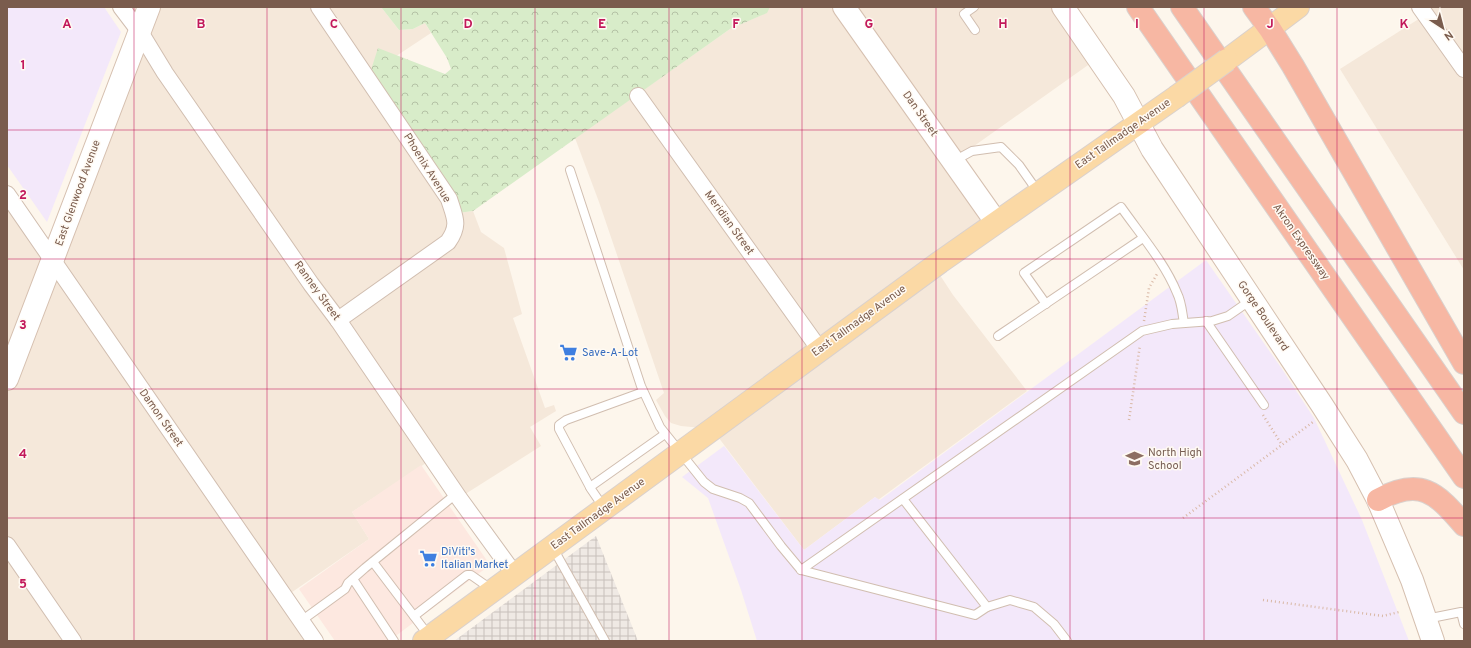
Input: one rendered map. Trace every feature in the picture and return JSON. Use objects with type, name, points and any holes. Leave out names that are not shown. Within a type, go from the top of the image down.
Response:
[{"type":"highway","name":"Akron Expressway","points":[[1138,7],[1464,477]]},
{"type":"highway","points":[[1182,7],[1464,413]]},
{"type":"highway","points":[[1254,7],[1270,29],[1464,363]]},
{"type":"highway","points":[[1378,500],[1393,492],[1416,488],[1434,495],[1453,512],[1464,525]]},
{"type":"main road","name":"East Tallmadge Avenue","points":[[427,639],[996,222],[1139,123],[1270,29],[1298,7]]},
{"type":"street","name":"Ranney Street","points":[[120,7],[140,32],[165,73],[311,284],[338,320],[456,494],[515,575]]},
{"type":"street","name":"East Glenwood Avenue","points":[[7,379],[149,7]]},
{"type":"street","name":"Phoenix Avenue","points":[[319,7],[449,199],[456,221],[454,232],[448,242],[338,320]]},
{"type":"street","name":"Dan Street","points":[[844,7],[996,222]]},
{"type":"street","name":"Gorge Boulevard","points":[[1063,7],[1124,96],[1152,149],[1357,460],[1378,500],[1412,580],[1433,641]]},
{"type":"street","points":[[1420,7],[1464,69]]},
{"type":"street","name":"Meridian Street","points":[[638,96],[820,350]]},
{"type":"street","name":"Damon Street","points":[[7,194],[315,641]]},
{"type":"street","points":[[7,546],[73,641]]},
{"type":"lane","points":[[974,7],[964,14],[975,30]]},
{"type":"lane","points":[[953,162],[972,151],[1001,147],[1019,165],[1038,193]]},
{"type":"lane","points":[[570,170],[643,392],[660,427],[704,482],[713,489],[740,498],[749,503],[776,540],[801,570],[974,615],[987,607],[1010,600],[1034,606],[1054,624],[1067,641]]},
{"type":"lane","points":[[1046,304],[1024,273],[1121,207],[1165,269],[1178,293],[1184,323]]},
{"type":"lane","points":[[998,336],[1143,238]]},
{"type":"lane","points":[[801,570],[1142,331],[1172,324],[1206,321],[1228,316],[1251,300]]},
{"type":"lane","points":[[1206,321],[1264,405]]},
{"type":"lane","points":[[605,509],[590,487],[559,429],[559,425],[566,420],[643,392]]},
{"type":"lane","points":[[590,487],[665,434]]},
{"type":"lane","points":[[301,621],[346,589],[352,580],[456,494]]},
{"type":"lane","points":[[902,499],[987,607]]},
{"type":"lane","points":[[552,547],[604,641]]},
{"type":"lane","points":[[373,562],[414,616],[427,639]]},
{"type":"lane","points":[[414,616],[467,575],[471,575],[493,591]]},
{"type":"lane","points":[[352,580],[394,641]]},
{"type":"lane","points":[[1426,619],[1460,612],[1464,624]]},
{"type":"path","points":[[1264,405],[1262,414],[1282,445]]},
{"type":"path","points":[[1183,518],[1306,427]]},
{"type":"path","points":[[1263,600],[1383,616],[1399,612]]},
{"type":"shaded area","points":[[7,7],[104,7],[121,32],[47,222],[7,165]]},
{"type":"shaded area","points":[[121,7],[381,7],[399,30],[413,29],[425,23],[431,33],[366,76],[458,213],[473,211],[481,232],[504,248],[522,314],[513,318],[545,408],[554,405],[556,411],[530,427],[541,446],[459,498],[432,459],[352,512],[369,539],[285,597],[315,641],[7,641],[7,194],[52,261],[140,33]]},
{"type":"shaded area","points":[[770,7],[1063,7],[1098,58],[953,161],[996,222],[934,266],[953,295],[1027,391],[878,500],[875,497],[804,550],[712,429],[681,426],[671,423],[665,416],[656,400],[664,393],[599,202],[575,138],[730,29],[766,13]]},
{"type":"shaded area","points":[[1420,7],[1464,7],[1464,270],[1340,69],[1425,15]]},
{"type":"shaded area","name":"North High School","points":[[1206,260],[1282,369],[1314,418],[1362,520],[1409,641],[757,641],[741,590],[708,498],[682,477],[724,446],[804,550],[875,497],[880,500]]},
{"type":"shaded area","points":[[421,465],[490,565],[389,641],[335,641],[299,589],[369,539],[352,512]]},
{"type":"shaded area","points":[[596,536],[638,641],[454,641]]},
{"type":"green space","points":[[381,7],[770,7],[767,13],[730,29],[473,211],[458,213],[370,73],[378,48],[445,74],[451,69],[447,58],[425,23],[413,29],[399,30]]},
{"type":"place","name":"Save-A-Lot","points":[[569,353]]},
{"type":"place","name":"North High School","points":[[1135,459]]},
{"type":"place","name":"DiViti's Italian Market","points":[[428,558]]}]
